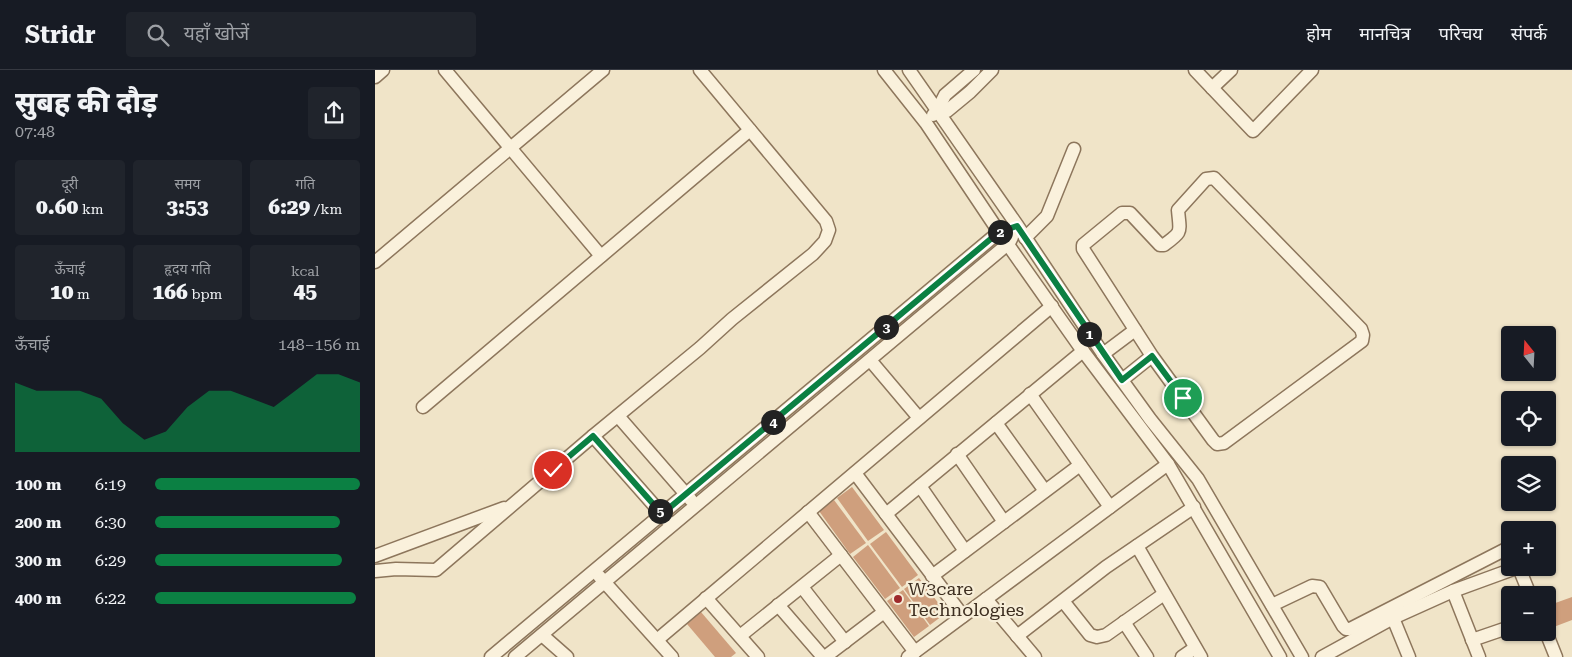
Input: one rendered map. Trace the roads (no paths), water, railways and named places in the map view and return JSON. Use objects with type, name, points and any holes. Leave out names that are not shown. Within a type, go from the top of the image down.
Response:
[{"type":"street","points":[[375,77],[383,70]]},
{"type":"street","points":[[445,70],[601,256]]},
{"type":"street","points":[[375,262],[603,70]]},
{"type":"street","points":[[375,571],[396,569],[436,570],[732,319],[813,254],[825,241],[829,230],[827,221],[700,70]]},
{"type":"street","points":[[884,70],[926,123],[999,232],[1009,243],[1083,351],[1168,464],[1280,657]]},
{"type":"street","points":[[909,70],[1103,354],[1198,479],[1302,657]]},
{"type":"street","points":[[926,123],[937,111],[945,95],[974,70]]},
{"type":"street","points":[[937,111],[947,111],[970,92],[991,70]]},
{"type":"street","points":[[1195,70],[1253,131],[1312,70]]},
{"type":"street","points":[[1212,88],[1231,70]]},
{"type":"street","points":[[423,407],[751,130]]},
{"type":"street","points":[[1025,238],[1047,216],[1074,149]]},
{"type":"street","points":[[1213,178],[1361,329],[1363,341],[1224,443],[1217,444],[1135,330],[1083,249],[1083,245],[1122,213],[1126,212],[1130,213],[1160,245],[1164,245],[1178,235],[1177,210],[1206,179],[1213,178]]},
{"type":"street","points":[[491,657],[999,232],[1017,226]]},
{"type":"street","points":[[515,657],[1009,243],[1017,226]]},
{"type":"street","points":[[657,640],[1052,306]]},
{"type":"street","points":[[1103,354],[1135,330]]},
{"type":"street","points":[[885,514],[1083,351]]},
{"type":"street","points":[[1122,380],[1152,356]]},
{"type":"street","points":[[870,360],[919,418]]},
{"type":"street","points":[[1031,394],[1110,507]]},
{"type":"street","points":[[618,416],[696,506]]},
{"type":"street","points":[[996,423],[1045,491]]},
{"type":"street","points":[[593,436],[672,526]]},
{"type":"street","points":[[957,454],[1004,522]]},
{"type":"street","points":[[808,512],[884,612],[912,654],[1168,464]]},
{"type":"street","points":[[932,576],[1080,465]]},
{"type":"street","points":[[855,473],[963,616]]},
{"type":"street","points":[[920,486],[965,551]]},
{"type":"street","points":[[375,556],[513,504]]},
{"type":"street","points":[[1017,636],[1106,567],[1194,507]]},
{"type":"street","points":[[1137,546],[1198,652],[1181,657]]},
{"type":"street","points":[[1272,605],[1312,586],[1320,587],[1343,626],[1346,629],[1350,629],[1501,552]]},
{"type":"street","points":[[740,636],[841,555]]},
{"type":"street","points":[[594,570],[672,657]]},
{"type":"street","points":[[1321,657],[1393,618],[1453,591],[1501,574]]},
{"type":"street","points":[[802,586],[845,642]]},
{"type":"street","points":[[1453,591],[1479,657]]},
{"type":"street","points":[[1063,601],[1090,635],[1097,637],[1106,635],[1164,594]]},
{"type":"street","points":[[706,598],[757,657]]},
{"type":"street","points":[[986,599],[1035,657]]},
{"type":"street","points":[[778,606],[824,657],[884,612]]},
{"type":"street","points":[[1393,618],[1409,657]]},
{"type":"street","points":[[1124,622],[1147,657]]},
{"type":"street","points":[[1472,640],[1501,630]]},
{"type":"street","points":[[542,635],[567,657]]},
{"type":"street","points":[[1550,641],[1556,657]]},
{"type":"place","name":"W3care Technologies","points":[[898,599]]}]
